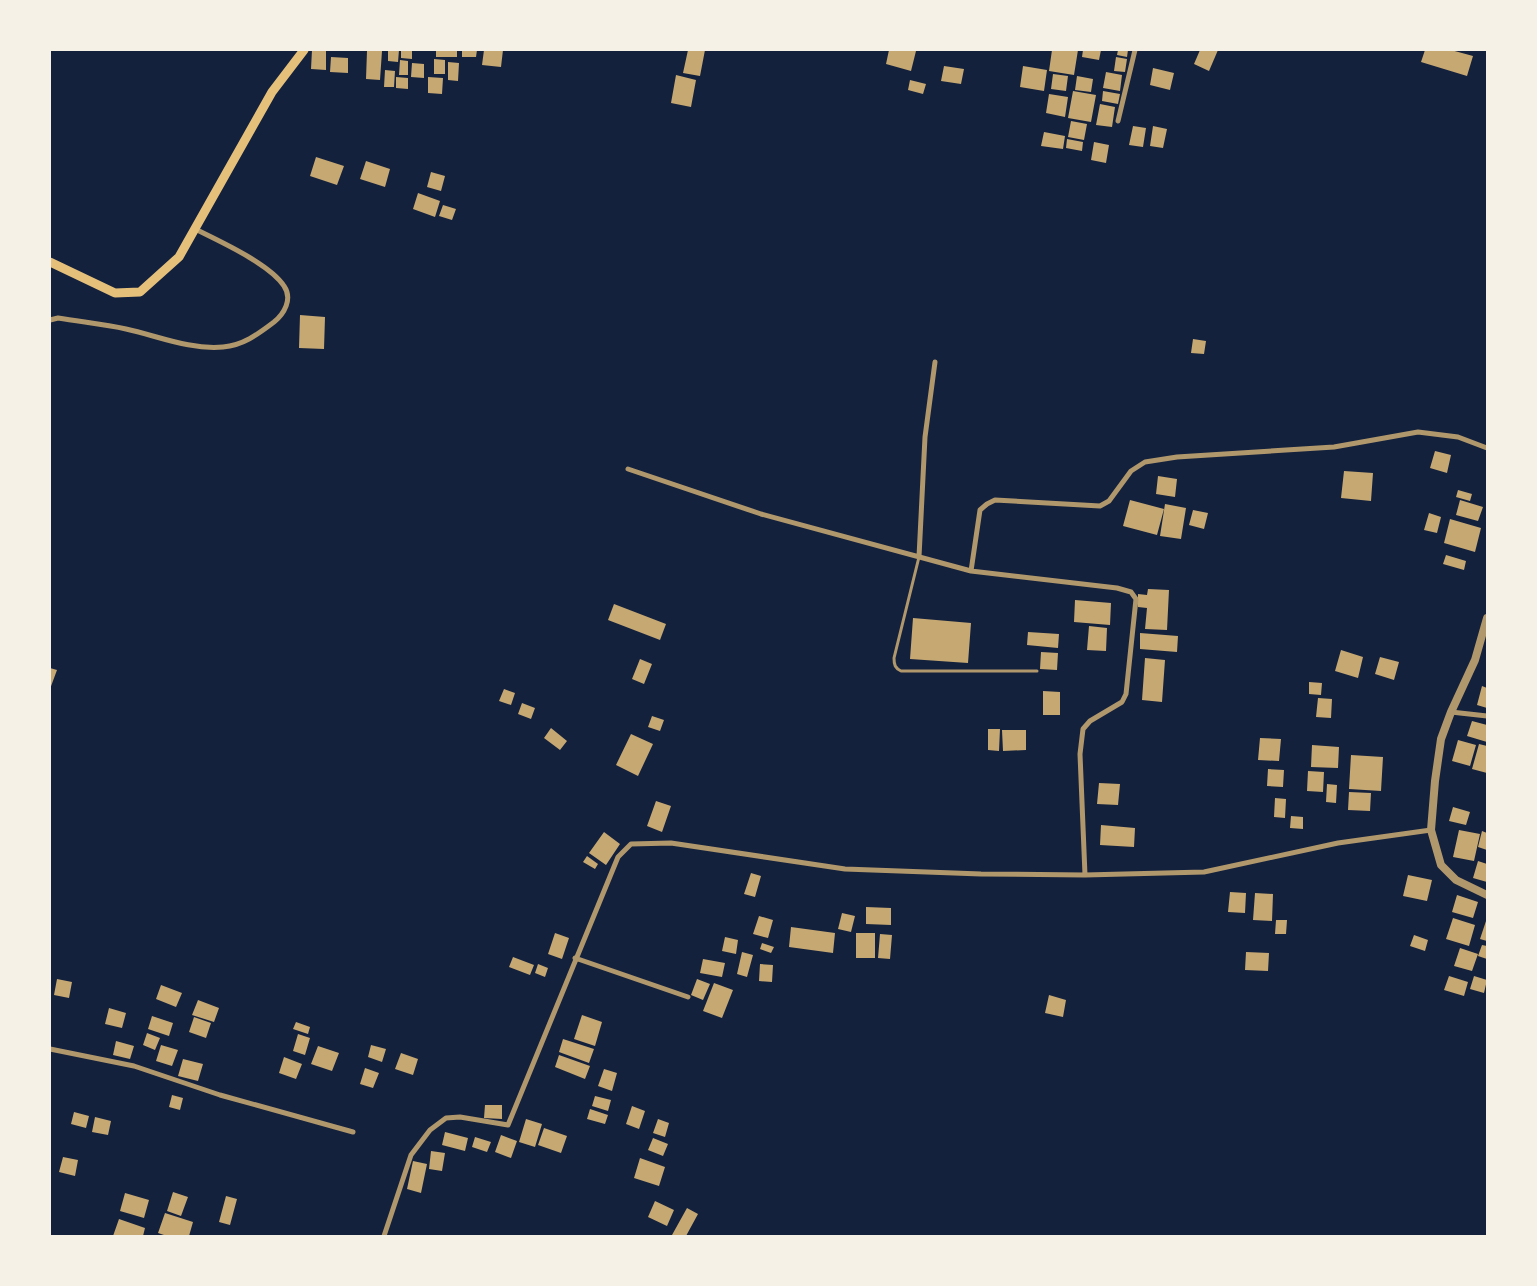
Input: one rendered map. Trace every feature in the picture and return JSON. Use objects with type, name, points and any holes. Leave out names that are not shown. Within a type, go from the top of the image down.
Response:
[{"type":"main road","points":[[50,262],[114,293],[140,292],[179,257],[272,92],[304,50]]},
{"type":"street","points":[[1118,121],[1135,50]]},
{"type":"street","points":[[50,320],[58,318],[125,329],[194,346],[224,347],[252,339],[282,316],[288,303],[285,287],[270,271],[195,228]]},
{"type":"street","points":[[919,557],[925,437],[935,362]]},
{"type":"street","points":[[971,571],[980,510],[987,504],[995,500],[1100,506],[1109,501],[1131,471],[1145,462],[1177,457],[1334,447],[1418,432],[1458,438],[1487,448]]},
{"type":"street","points":[[628,469],[761,514],[971,571],[1117,588],[1131,592],[1136,599],[1126,694],[1122,702],[1090,721],[1082,729],[1080,754],[1085,875]]},
{"type":"street","points":[[1487,618],[1475,660],[1441,739],[1431,830],[1441,865],[1456,880],[1487,895]]},
{"type":"street","points":[[1451,712],[1487,716]]},
{"type":"street","points":[[384,1236],[411,1155],[430,1130],[446,1118],[460,1117],[508,1125],[618,857],[631,844],[671,842],[845,869],[981,874],[1085,875],[1204,872],[1338,843],[1431,830]]},
{"type":"street","points":[[575,958],[688,997]]},
{"type":"street","points":[[50,1049],[134,1066],[220,1095],[353,1132]]},
{"type":"lane","points":[[919,557],[894,658],[894,664],[897,669],[901,671],[1036,671]]},
{"type":"building","points":[[312,50],[326,51],[326,70],[311,69]]},
{"type":"building","points":[[388,50],[399,50],[398,62],[388,61]]},
{"type":"building","points":[[401,50],[412,50],[412,59],[401,58]]},
{"type":"building","points":[[436,50],[457,50],[457,57],[436,57]]},
{"type":"building","points":[[462,50],[477,50],[476,57],[462,57]]},
{"type":"building","points":[[484,50],[503,50],[501,67],[482,65]]},
{"type":"building","points":[[688,50],[705,50],[700,76],[683,73]]},
{"type":"building","points":[[889,50],[916,51],[911,71],[886,64]]},
{"type":"building","points":[[1052,50],[1078,50],[1074,75],[1049,71]]},
{"type":"building","points":[[1083,50],[1101,50],[1099,60],[1082,57]]},
{"type":"building","points":[[1118,50],[1128,50],[1127,57],[1117,55]]},
{"type":"building","points":[[1200,50],[1218,50],[1209,71],[1194,64]]},
{"type":"building","points":[[1425,50],[1451,50],[1473,56],[1467,76],[1421,62]]},
{"type":"building","points":[[367,51],[382,51],[380,80],[366,79]]},
{"type":"building","points":[[331,57],[348,58],[348,73],[330,72]]},
{"type":"building","points":[[1116,57],[1127,59],[1125,72],[1114,71]]},
{"type":"building","points":[[434,59],[445,60],[445,74],[434,74]]},
{"type":"building","points":[[400,60],[408,61],[408,75],[399,75]]},
{"type":"building","points":[[448,62],[459,63],[458,81],[448,80]]},
{"type":"building","points":[[412,63],[424,64],[424,78],[411,77]]},
{"type":"building","points":[[944,66],[964,69],[961,84],[941,81]]},
{"type":"building","points":[[1023,66],[1047,70],[1044,91],[1020,87]]},
{"type":"building","points":[[1153,68],[1174,73],[1170,90],[1150,85]]},
{"type":"building","points":[[385,70],[395,71],[394,87],[384,87]]},
{"type":"building","points":[[1106,72],[1122,75],[1120,91],[1103,88]]},
{"type":"building","points":[[1053,74],[1068,76],[1066,91],[1051,89]]},
{"type":"building","points":[[676,75],[696,80],[691,107],[671,103]]},
{"type":"building","points":[[1077,76],[1093,79],[1091,92],[1075,90]]},
{"type":"building","points":[[396,77],[408,78],[408,89],[396,88]]},
{"type":"building","points":[[428,77],[443,78],[442,94],[428,93]]},
{"type":"building","points":[[910,80],[926,84],[923,94],[908,90]]},
{"type":"building","points":[[1073,91],[1096,95],[1091,122],[1068,118]]},
{"type":"building","points":[[1103,91],[1120,94],[1118,104],[1102,101]]},
{"type":"building","points":[[1049,94],[1068,97],[1065,117],[1046,113]]},
{"type":"building","points":[[1100,104],[1115,107],[1112,127],[1096,125]]},
{"type":"building","points":[[1071,121],[1087,124],[1084,140],[1068,137]]},
{"type":"building","points":[[1133,126],[1146,128],[1143,147],[1129,145]]},
{"type":"building","points":[[1153,126],[1167,129],[1163,148],[1150,146]]},
{"type":"building","points":[[1044,132],[1065,136],[1063,149],[1041,146]]},
{"type":"building","points":[[1067,139],[1083,142],[1082,151],[1066,148]]},
{"type":"building","points":[[1094,142],[1109,145],[1106,163],[1091,160]]},
{"type":"building","points":[[316,157],[344,166],[337,185],[310,176]]},
{"type":"building","points":[[366,161],[390,169],[385,187],[360,179]]},
{"type":"building","points":[[431,172],[445,176],[441,191],[427,187]]},
{"type":"building","points":[[418,193],[440,201],[435,217],[413,209]]},
{"type":"building","points":[[443,205],[456,209],[452,220],[439,216]]},
{"type":"building","points":[[300,315],[325,317],[324,349],[299,348]]},
{"type":"building","points":[[1193,339],[1206,341],[1204,354],[1191,353]]},
{"type":"building","points":[[1435,451],[1451,455],[1447,473],[1430,468]]},
{"type":"building","points":[[1344,471],[1373,473],[1371,501],[1341,498]]},
{"type":"building","points":[[1158,476],[1177,479],[1175,497],[1156,494]]},
{"type":"building","points":[[1458,490],[1472,494],[1470,501],[1456,497]]},
{"type":"building","points":[[1130,500],[1164,509],[1157,535],[1123,526]]},
{"type":"building","points":[[1460,500],[1483,507],[1478,521],[1456,515]]},
{"type":"building","points":[[1165,504],[1186,508],[1181,539],[1160,536]]},
{"type":"building","points":[[1193,510],[1208,513],[1204,529],[1189,525]]},
{"type":"building","points":[[1429,513],[1441,517],[1437,533],[1424,530]]},
{"type":"building","points":[[1450,519],[1481,528],[1475,552],[1444,543]]},
{"type":"building","points":[[1446,555],[1466,561],[1464,570],[1443,564]]},
{"type":"building","points":[[1148,589],[1169,590],[1167,630],[1145,629],[1147,608],[1138,607],[1138,594],[1147,595]]},
{"type":"building","points":[[1075,600],[1111,603],[1110,625],[1074,622]]},
{"type":"building","points":[[614,604],[666,624],[660,640],[608,620]]},
{"type":"building","points":[[913,618],[971,623],[968,663],[910,659]]},
{"type":"building","points":[[1089,626],[1107,628],[1106,651],[1087,650]]},
{"type":"building","points":[[1028,632],[1059,634],[1058,648],[1027,645]]},
{"type":"building","points":[[1140,633],[1178,636],[1177,652],[1140,649]]},
{"type":"building","points":[[1341,650],[1363,657],[1358,678],[1335,671]]},
{"type":"building","points":[[1041,652],[1058,653],[1057,670],[1040,669]]},
{"type":"building","points":[[1380,657],[1399,662],[1394,680],[1375,674]]},
{"type":"building","points":[[1145,658],[1165,660],[1162,702],[1142,700]]},
{"type":"building","points":[[640,659],[652,664],[644,684],[632,679]]},
{"type":"building","points":[[50,668],[57,670],[50,689]]},
{"type":"building","points":[[1309,682],[1322,683],[1321,695],[1309,694]]},
{"type":"building","points":[[1482,686],[1487,688],[1487,708],[1477,705]]},
{"type":"building","points":[[504,689],[515,693],[511,705],[499,701]]},
{"type":"building","points":[[1043,691],[1060,692],[1060,715],[1043,715]]},
{"type":"building","points":[[1318,698],[1332,699],[1331,718],[1316,717]]},
{"type":"building","points":[[522,703],[535,708],[531,719],[518,714]]},
{"type":"building","points":[[652,716],[664,720],[660,731],[648,727]]},
{"type":"building","points":[[1472,721],[1487,725],[1487,742],[1467,736]]},
{"type":"building","points":[[551,728],[567,741],[560,750],[544,738]]},
{"type":"building","points":[[988,729],[1000,729],[999,751],[988,750]]},
{"type":"building","points":[[1002,730],[1026,730],[1026,750],[1003,751]]},
{"type":"building","points":[[631,734],[653,744],[638,776],[616,765]]},
{"type":"building","points":[[1260,738],[1281,739],[1279,761],[1258,760]]},
{"type":"building","points":[[1458,740],[1476,745],[1470,766],[1452,761]]},
{"type":"building","points":[[1479,744],[1487,746],[1487,773],[1472,769]]},
{"type":"building","points":[[1312,745],[1339,747],[1338,768],[1311,767]]},
{"type":"building","points":[[1351,755],[1383,757],[1381,791],[1349,789]]},
{"type":"building","points":[[1268,769],[1284,770],[1283,787],[1267,786]]},
{"type":"building","points":[[1308,771],[1324,772],[1323,792],[1307,791]]},
{"type":"building","points":[[1099,783],[1120,784],[1118,805],[1097,804]]},
{"type":"building","points":[[1327,784],[1337,785],[1336,803],[1326,802]]},
{"type":"building","points":[[1349,792],[1371,793],[1370,811],[1348,810]]},
{"type":"building","points":[[1275,798],[1286,799],[1285,818],[1274,817]]},
{"type":"building","points":[[656,801],[671,806],[662,832],[647,826]]},
{"type":"building","points":[[1453,807],[1470,812],[1466,825],[1449,821]]},
{"type":"building","points":[[1291,816],[1303,817],[1303,829],[1290,828]]},
{"type":"building","points":[[1101,825],[1135,828],[1134,847],[1100,845]]},
{"type":"building","points":[[1459,830],[1480,834],[1474,861],[1453,857]]},
{"type":"building","points":[[1482,831],[1487,833],[1487,850],[1478,847]]},
{"type":"building","points":[[604,832],[620,844],[606,865],[589,853]]},
{"type":"building","points":[[587,856],[598,864],[595,869],[583,862]]},
{"type":"building","points":[[1478,861],[1487,864],[1487,882],[1473,878]]},
{"type":"building","points":[[751,873],[761,876],[755,897],[744,894]]},
{"type":"building","points":[[1408,875],[1432,880],[1427,901],[1403,896]]},
{"type":"building","points":[[1230,892],[1246,893],[1245,913],[1228,912]]},
{"type":"building","points":[[1255,893],[1273,894],[1272,921],[1253,920]]},
{"type":"building","points":[[1457,895],[1478,902],[1473,918],[1452,912]]},
{"type":"building","points":[[866,907],[891,908],[891,925],[866,924]]},
{"type":"building","points":[[842,913],[855,916],[851,932],[838,929]]},
{"type":"building","points":[[759,916],[773,920],[768,938],[753,934]]},
{"type":"building","points":[[1453,918],[1475,925],[1469,946],[1446,939]]},
{"type":"building","points":[[1487,918],[1487,941],[1480,939]]},
{"type":"building","points":[[1276,920],[1287,920],[1286,934],[1275,934]]},
{"type":"building","points":[[791,927],[835,933],[833,953],[789,947]]},
{"type":"building","points":[[555,933],[569,938],[562,959],[548,954]]},
{"type":"building","points":[[856,933],[875,933],[875,958],[856,958]]},
{"type":"building","points":[[880,934],[892,935],[890,959],[878,958]]},
{"type":"building","points":[[1414,935],[1428,940],[1425,951],[1410,946]]},
{"type":"building","points":[[725,937],[738,940],[736,954],[722,951]]},
{"type":"building","points":[[762,943],[774,947],[771,953],[760,949]]},
{"type":"building","points":[[1482,945],[1487,946],[1487,959],[1478,956]]},
{"type":"building","points":[[1460,948],[1478,954],[1472,971],[1454,966]]},
{"type":"building","points":[[742,952],[753,955],[747,977],[737,974]]},
{"type":"building","points":[[1246,952],[1269,953],[1268,971],[1245,970]]},
{"type":"building","points":[[513,957],[534,965],[530,975],[509,967]]},
{"type":"building","points":[[703,959],[725,963],[722,977],[700,973]]},
{"type":"building","points":[[538,964],[548,968],[545,977],[535,973]]},
{"type":"building","points":[[760,964],[773,965],[772,982],[759,981]]},
{"type":"building","points":[[1449,976],[1468,982],[1464,996],[1444,990]]},
{"type":"building","points":[[1474,976],[1487,980],[1484,993],[1470,989]]},
{"type":"building","points":[[57,979],[72,982],[69,998],[54,995]]},
{"type":"building","points":[[697,979],[710,984],[703,1000],[691,995]]},
{"type":"building","points":[[714,983],[733,990],[722,1018],[703,1011]]},
{"type":"building","points":[[161,985],[182,993],[176,1007],[156,999]]},
{"type":"building","points":[[1049,995],[1066,1000],[1063,1017],[1045,1013]]},
{"type":"building","points":[[198,1000],[219,1008],[214,1022],[192,1015]]},
{"type":"building","points":[[109,1008],[126,1013],[122,1028],[105,1024]]},
{"type":"building","points":[[582,1015],[602,1022],[595,1046],[574,1039]]},
{"type":"building","points":[[152,1016],[173,1023],[169,1036],[148,1029]]},
{"type":"building","points":[[194,1017],[211,1023],[206,1038],[189,1032]]},
{"type":"building","points":[[296,1022],[310,1027],[308,1034],[293,1029]]},
{"type":"building","points":[[147,1033],[160,1038],[155,1050],[143,1045]]},
{"type":"building","points":[[298,1034],[310,1038],[305,1055],[293,1051]]},
{"type":"building","points":[[563,1039],[594,1049],[589,1063],[559,1052]]},
{"type":"building","points":[[116,1041],[134,1046],[130,1059],[113,1055]]},
{"type":"building","points":[[161,1045],[178,1050],[172,1066],[156,1061]]},
{"type":"building","points":[[371,1045],[386,1049],[382,1062],[368,1057]]},
{"type":"building","points":[[318,1046],[339,1053],[332,1071],[311,1064]]},
{"type":"building","points":[[401,1053],[418,1059],[413,1075],[395,1069]]},
{"type":"building","points":[[559,1055],[590,1066],[585,1079],[555,1067]]},
{"type":"building","points":[[284,1057],[302,1064],[296,1079],[279,1073]]},
{"type":"building","points":[[183,1059],[203,1064],[198,1081],[178,1076]]},
{"type":"building","points":[[365,1068],[379,1073],[373,1088],[360,1084]]},
{"type":"building","points":[[604,1069],[617,1073],[612,1091],[598,1086]]},
{"type":"building","points":[[172,1095],[183,1098],[180,1110],[169,1107]]},
{"type":"building","points":[[595,1096],[611,1100],[608,1111],[592,1106]]},
{"type":"building","points":[[485,1105],[502,1105],[502,1119],[484,1118]]},
{"type":"building","points":[[632,1106],[645,1111],[639,1129],[626,1124]]},
{"type":"building","points":[[590,1109],[608,1115],[605,1124],[587,1119]]},
{"type":"building","points":[[74,1112],[89,1116],[86,1128],[71,1124]]},
{"type":"building","points":[[95,1117],[111,1121],[108,1135],[92,1132]]},
{"type":"building","points":[[526,1119],[542,1124],[535,1147],[519,1142]]},
{"type":"building","points":[[658,1119],[669,1123],[665,1137],[653,1133]]},
{"type":"building","points":[[544,1128],[567,1136],[561,1153],[538,1145]]},
{"type":"building","points":[[445,1132],[468,1138],[465,1151],[442,1145]]},
{"type":"building","points":[[501,1135],[517,1141],[511,1158],[495,1152]]},
{"type":"building","points":[[475,1137],[491,1142],[487,1152],[472,1147]]},
{"type":"building","points":[[653,1138],[668,1144],[663,1156],[648,1150]]},
{"type":"building","points":[[431,1151],[445,1153],[442,1171],[429,1169]]},
{"type":"building","points":[[63,1157],[78,1160],[75,1176],[59,1172]]},
{"type":"building","points":[[640,1158],[665,1167],[659,1186],[634,1178]]},
{"type":"building","points":[[413,1161],[427,1164],[421,1193],[407,1189]]},
{"type":"building","points":[[173,1192],[188,1197],[181,1216],[167,1211]]},
{"type":"building","points":[[125,1193],[149,1200],[144,1218],[120,1211]]},
{"type":"building","points":[[226,1196],[237,1199],[230,1225],[219,1222]]},
{"type":"building","points":[[655,1201],[674,1210],[667,1226],[648,1217]]},
{"type":"building","points":[[687,1208],[698,1214],[686,1236],[672,1235]]},
{"type":"building","points":[[165,1213],[193,1222],[189,1236],[167,1236],[158,1233]]},
{"type":"building","points":[[119,1219],[145,1228],[143,1236],[113,1236]]}]
